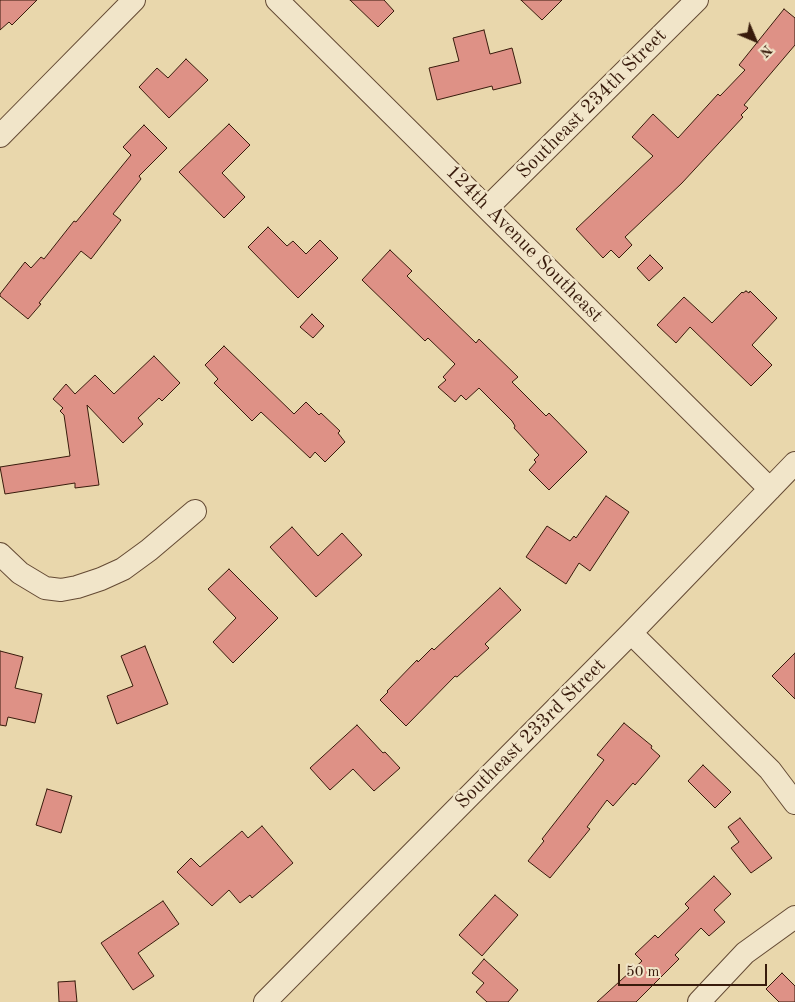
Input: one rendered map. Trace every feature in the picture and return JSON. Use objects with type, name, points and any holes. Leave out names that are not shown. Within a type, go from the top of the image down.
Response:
[{"type":"street","points":[[0,136],[134,0]]},
{"type":"street","name":"124th Avenue Southeast","points":[[277,0],[770,489]]},
{"type":"street","name":"Southeast 234th Street","points":[[487,208],[697,0]]},
{"type":"street","name":"Southeast 233rd Street","points":[[265,1002],[632,633],[795,464]]},
{"type":"street","points":[[0,554],[20,573],[45,588],[61,590],[77,587],[102,579],[123,569],[150,550],[195,511]]},
{"type":"street","points":[[632,633],[770,770],[795,803]]},
{"type":"street","points":[[699,1002],[745,954],[795,917]]},
{"type":"building","points":[[0,0],[37,0],[12,25],[9,22],[0,30]]},
{"type":"building","points":[[350,0],[384,0],[394,11],[378,27]]},
{"type":"building","points":[[521,0],[562,0],[542,20]]},
{"type":"building","points":[[784,9],[795,18],[795,45],[744,105],[748,108],[741,115],[743,117],[682,183],[625,237],[632,245],[619,258],[611,250],[603,258],[576,229],[653,156],[632,137],[653,114],[678,138],[718,94],[720,96],[745,70],[739,65]]},
{"type":"building","points":[[484,30],[490,54],[512,48],[521,83],[493,90],[492,86],[437,100],[429,68],[459,61],[453,38]]},
{"type":"building","points":[[186,59],[208,80],[169,118],[139,87],[157,68],[168,78]]},
{"type":"building","points":[[229,124],[250,145],[222,173],[245,197],[224,218],[179,172]]},
{"type":"building","points":[[144,125],[167,148],[139,176],[141,179],[113,214],[121,220],[91,259],[81,251],[28,319],[0,294],[25,262],[31,268],[41,257],[44,259],[74,221],[76,222],[131,155],[123,147]]},
{"type":"building","points":[[268,227],[287,246],[293,241],[306,254],[320,240],[338,258],[298,298],[248,247]]},
{"type":"building","points":[[390,250],[412,271],[407,276],[476,343],[479,339],[518,377],[512,382],[546,416],[549,413],[587,452],[549,490],[529,470],[539,455],[514,428],[515,426],[512,421],[479,388],[466,400],[461,395],[455,402],[438,387],[446,380],[443,377],[455,364],[428,338],[425,341],[362,280]]},
{"type":"building","points":[[650,255],[663,268],[649,281],[637,268]]},
{"type":"building","points":[[746,291],[749,293],[750,291],[777,318],[752,345],[772,365],[751,386],[690,327],[676,343],[657,325],[684,297],[712,323],[742,292]]},
{"type":"building","points":[[312,314],[324,326],[313,338],[300,327]]},
{"type":"building","points":[[224,346],[294,414],[306,402],[340,431],[338,433],[345,442],[325,462],[315,452],[310,458],[261,412],[252,421],[214,383],[218,379],[205,365]]},
{"type":"building","points":[[154,356],[180,383],[162,401],[159,398],[138,418],[143,424],[123,443],[87,405],[99,485],[75,488],[75,483],[5,494],[0,467],[70,456],[64,415],[60,411],[63,408],[53,399],[66,384],[75,394],[95,375],[114,394]]},
{"type":"building","points":[[606,496],[629,512],[590,571],[579,563],[566,584],[526,557],[547,526],[570,541],[574,536],[576,538]]},
{"type":"building","points":[[292,527],[318,556],[342,533],[362,555],[316,597],[270,547]]},
{"type":"building","points":[[229,569],[278,618],[233,663],[213,642],[236,618],[208,589]]},
{"type":"building","points":[[500,588],[521,610],[485,644],[489,648],[457,677],[455,676],[406,726],[380,700],[417,660],[418,662],[432,648],[434,650]]},
{"type":"building","points":[[145,646],[168,704],[117,724],[107,696],[133,686],[121,656]]},
{"type":"building","points":[[0,651],[23,657],[15,688],[42,694],[35,723],[8,717],[6,726],[0,725]]},
{"type":"building","points":[[795,653],[795,699],[772,676]]},
{"type":"building","points":[[624,723],[652,746],[651,748],[660,756],[635,785],[633,783],[613,806],[607,800],[587,827],[590,829],[550,878],[528,861],[544,841],[542,839],[604,760],[597,755]]},
{"type":"building","points":[[357,725],[400,768],[374,791],[353,769],[330,790],[310,768]]},
{"type":"building","points":[[703,765],[731,792],[715,808],[688,781]]},
{"type":"building","points":[[47,789],[72,796],[61,833],[36,825]]},
{"type":"building","points":[[740,818],[772,858],[751,873],[731,848],[739,842],[728,827]]},
{"type":"building","points":[[262,826],[293,863],[252,898],[250,895],[240,903],[229,890],[212,906],[177,872],[191,858],[200,867],[242,831],[248,838]]},
{"type":"building","points":[[714,876],[731,894],[714,910],[725,922],[709,936],[701,928],[675,955],[679,959],[636,1002],[597,1002],[642,961],[635,954],[655,935],[658,938],[689,908],[685,904]]},
{"type":"building","points":[[495,895],[518,915],[482,956],[459,935]]},
{"type":"building","points":[[163,901],[179,924],[138,953],[154,976],[133,990],[101,943]]},
{"type":"building","points":[[484,959],[518,990],[508,1002],[487,1002],[476,992],[484,983],[472,973]]},
{"type":"building","points":[[782,973],[795,986],[795,1002],[779,1002],[766,989]]},
{"type":"building","points":[[75,981],[77,1002],[59,1002],[58,982]]}]
